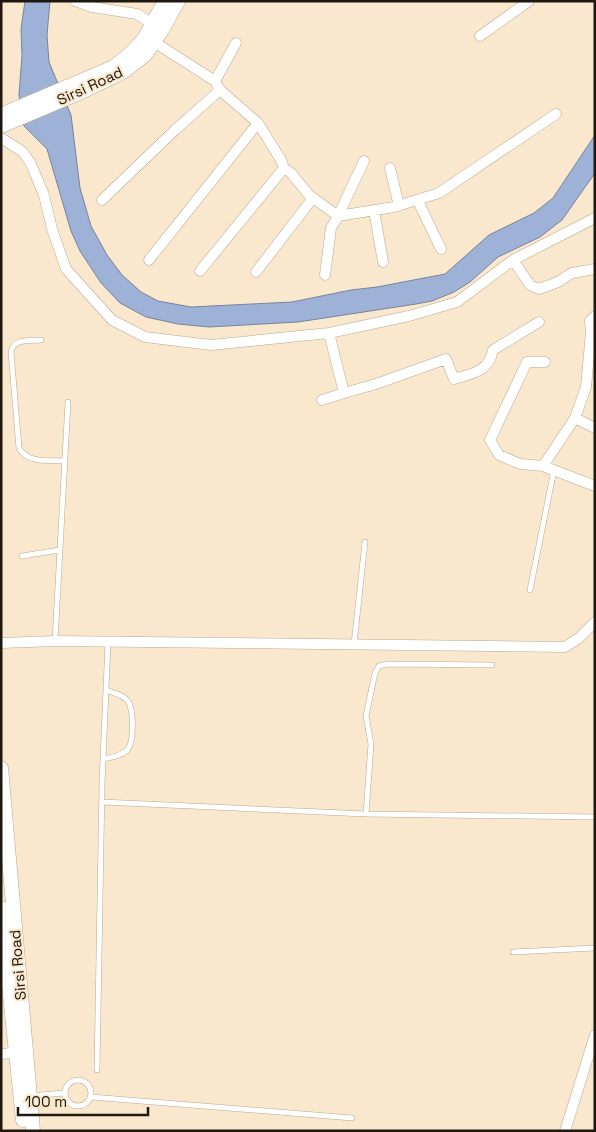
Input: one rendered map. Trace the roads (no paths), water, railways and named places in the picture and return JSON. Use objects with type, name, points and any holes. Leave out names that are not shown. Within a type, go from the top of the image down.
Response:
[{"type":"street","points":[[75,1],[92,7],[136,14],[158,27]]},
{"type":"street","name":"Sirsi Road","points":[[4,119],[80,87],[123,72],[144,55],[154,42],[165,1]]},
{"type":"street","name":"Sirsi Road","points":[[80,87],[114,67],[131,53],[158,27],[178,1]]},
{"type":"street","points":[[480,36],[529,1]]},
{"type":"street","points":[[154,42],[218,85],[258,123],[284,168],[292,173],[313,198],[338,216],[399,206],[439,193],[556,114]]},
{"type":"street","points":[[102,200],[175,130],[218,85],[236,43]]},
{"type":"street","points":[[149,260],[258,123]]},
{"type":"street","points":[[1,138],[23,152],[31,164],[44,195],[52,229],[66,268],[112,320],[145,337],[211,345],[329,333],[409,316],[457,302],[513,260],[595,218]]},
{"type":"street","points":[[325,275],[331,228],[364,161]]},
{"type":"street","points":[[200,271],[284,168]]},
{"type":"street","points":[[390,168],[399,206]]},
{"type":"street","points":[[256,272],[313,198]]},
{"type":"street","points":[[418,200],[441,249]]},
{"type":"street","points":[[374,210],[383,262]]},
{"type":"street","points":[[513,260],[530,285],[540,289],[558,282],[572,273],[595,269]]},
{"type":"street","points":[[543,466],[575,418],[586,387],[591,332],[590,320],[595,316]]},
{"type":"street","points":[[322,400],[376,384],[446,359],[454,379],[484,369],[491,360],[493,350],[539,322]]},
{"type":"street","points":[[329,333],[344,393]]},
{"type":"street","points":[[545,362],[527,362],[490,440],[499,456],[520,464],[543,466],[595,486]]},
{"type":"street","points":[[575,418],[595,428]]},
{"type":"street","points":[[1,643],[56,640],[565,647],[579,638],[595,622]]},
{"type":"street","name":"Sirsi Road","points":[[1,768],[14,1053],[30,1096],[33,1131]]},
{"type":"street","name":"Sirsi Road","points":[[1,908],[14,1053],[24,1131]]},
{"type":"street","points":[[565,1131],[595,1035]]},
{"type":"lane","points":[[41,340],[17,342],[12,346],[19,448],[22,453],[31,459],[65,460]]},
{"type":"lane","points":[[56,640],[68,402]]},
{"type":"lane","points":[[530,590],[554,470]]},
{"type":"lane","points":[[354,644],[365,542]]},
{"type":"lane","points":[[22,556],[60,550]]},
{"type":"lane","points":[[98,1070],[103,759],[108,641]]},
{"type":"lane","points":[[366,814],[371,744],[366,716],[375,673],[379,666],[388,664],[492,665]]},
{"type":"lane","points":[[103,759],[117,756],[126,750],[131,740],[132,725],[132,710],[127,699],[106,690]]},
{"type":"lane","points":[[102,802],[366,814],[595,817]]},
{"type":"lane","points":[[513,952],[595,948]]},
{"type":"lane","points":[[80,1080],[89,1085],[91,1097],[84,1105],[76,1107],[67,1101],[64,1094],[69,1083],[80,1080]]},
{"type":"lane","points":[[30,1096],[64,1094]]},
{"type":"lane","points":[[91,1097],[352,1118]]},
{"type":"water","points":[[25,1],[50,1],[47,35],[49,62],[71,115],[80,188],[91,226],[107,255],[122,275],[141,292],[158,301],[191,307],[292,302],[445,274],[489,235],[534,213],[553,198],[595,135],[595,173],[562,220],[540,237],[498,257],[470,282],[454,292],[432,301],[298,322],[209,327],[178,324],[146,317],[120,303],[101,283],[80,251],[71,231],[47,149],[24,126],[19,95],[22,55],[21,29]]}]
